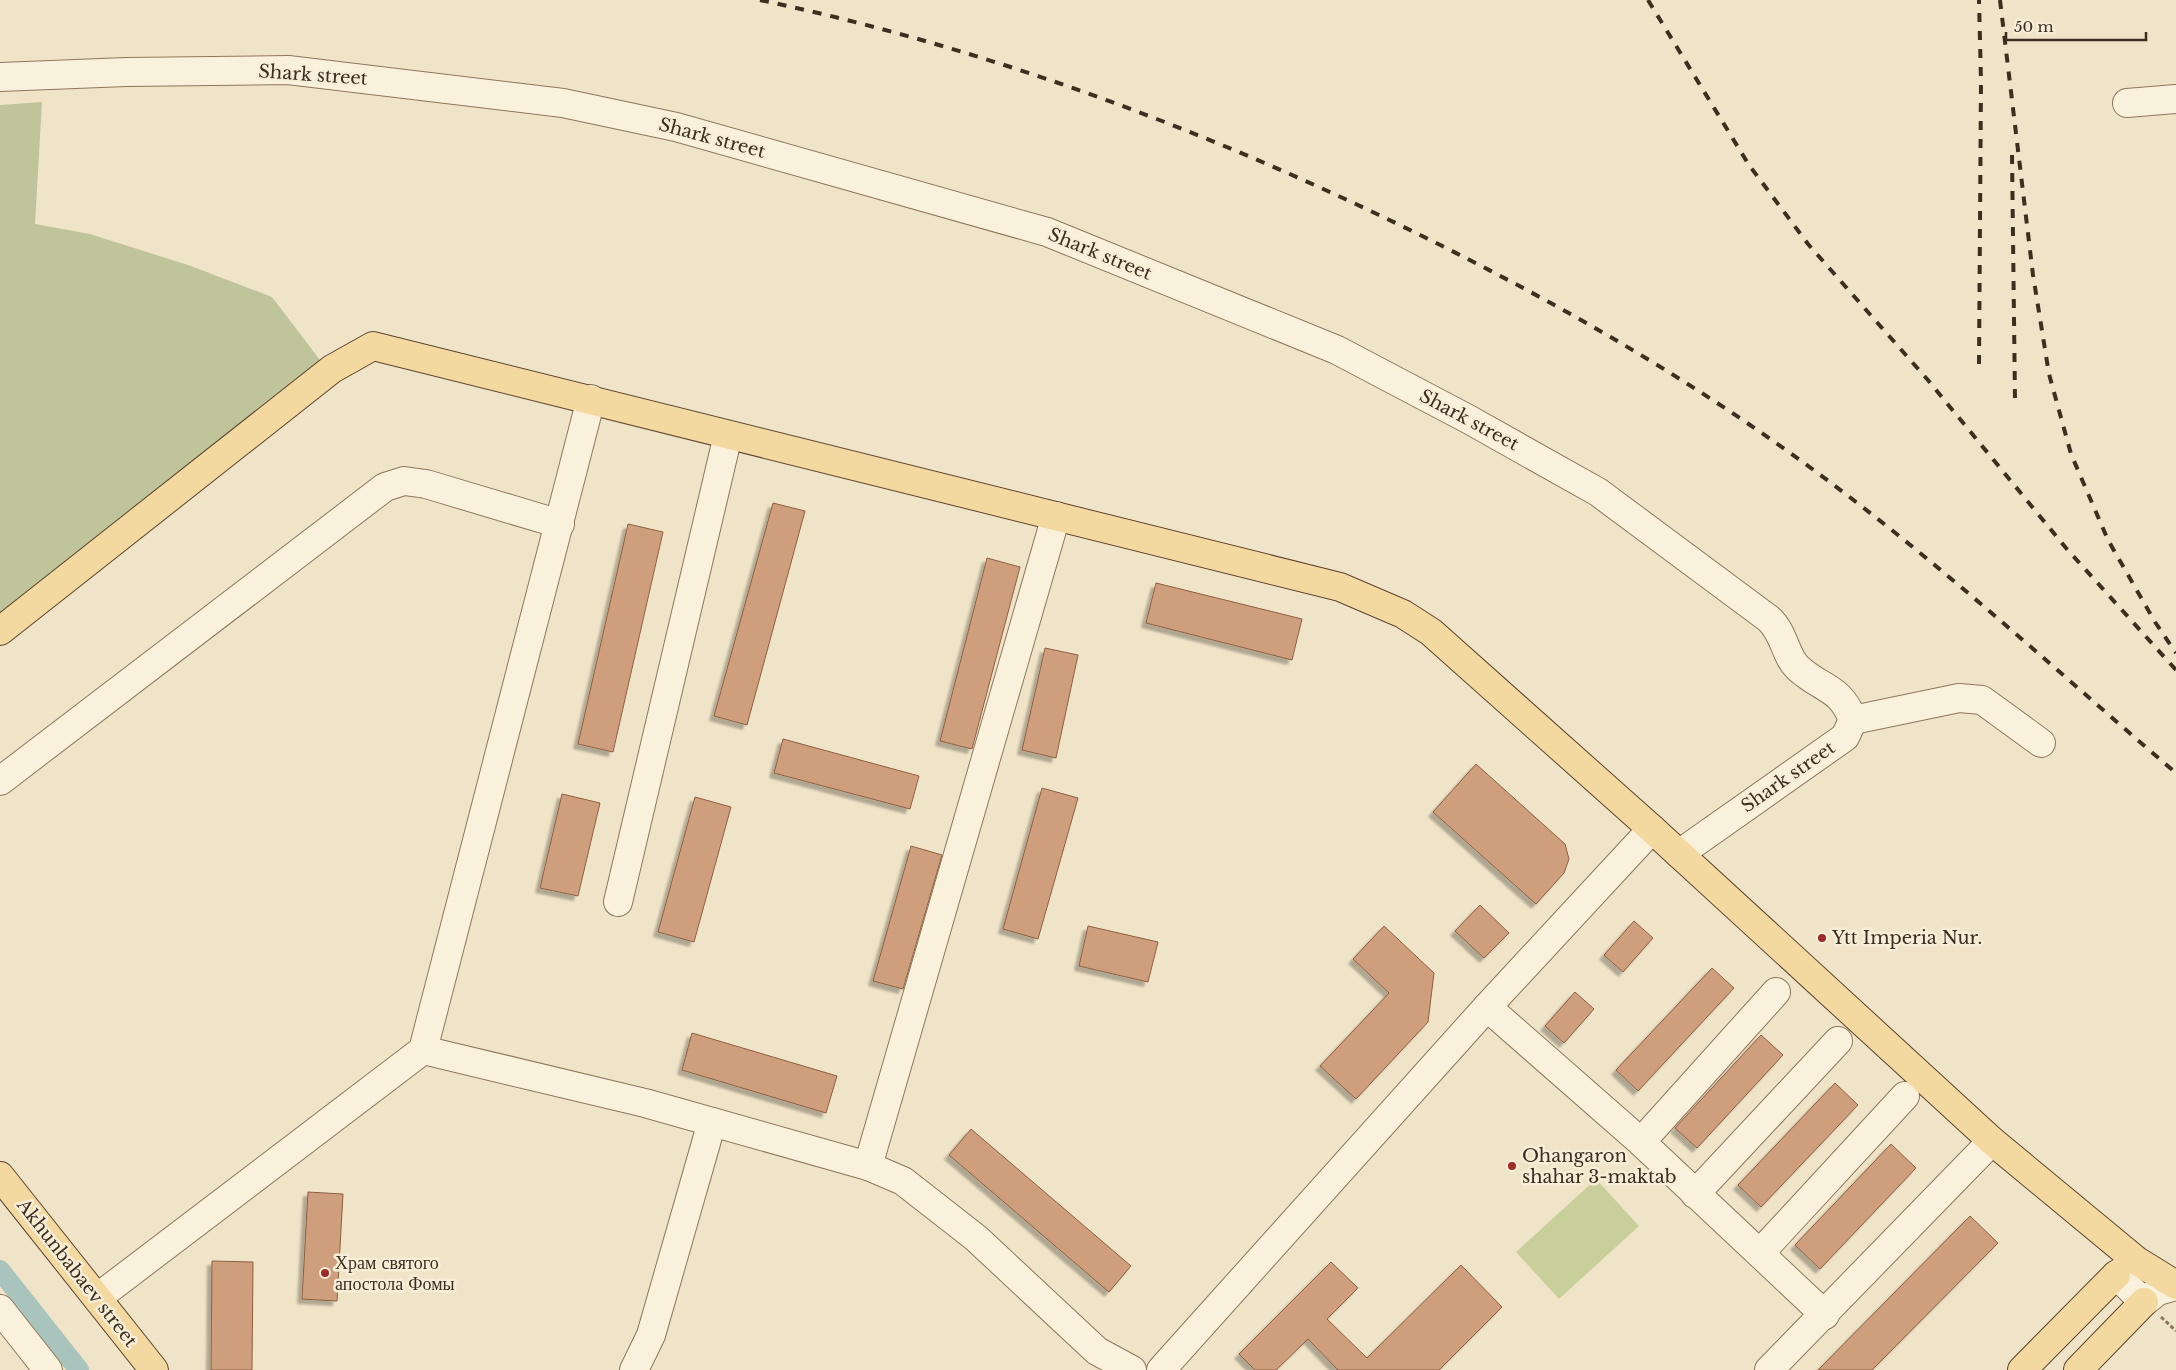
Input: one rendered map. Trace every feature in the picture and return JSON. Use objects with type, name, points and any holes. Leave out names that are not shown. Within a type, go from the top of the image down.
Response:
[{"type":"main road","points":[[0,631],[332,370],[372,346],[1340,587],[1403,614],[1430,632],[1652,829],[1992,1141],[2126,1268],[2176,1285]]},
{"type":"main road","name":"Akhunbabaev street","points":[[0,1176],[154,1370]]},
{"type":"main road","points":[[2022,1370],[2126,1268]]},
{"type":"main road","points":[[2078,1370],[2144,1302]]},
{"type":"street","name":"Shark street","points":[[0,77],[126,72],[288,70],[563,103],[676,127],[1046,232],[1337,350],[1468,419],[1598,492],[1769,619],[1782,635],[1793,662],[1798,668],[1836,693],[1847,704],[1853,720],[1845,737],[1679,854]]},
{"type":"street","points":[[2127,103],[2176,99]]},
{"type":"street","points":[[97,1298],[423,1050],[591,399]]},
{"type":"street","points":[[618,902],[728,435]]},
{"type":"street","points":[[0,782],[385,487],[404,481],[426,484],[560,524]]},
{"type":"street","points":[[868,1166],[1056,516]]},
{"type":"street","points":[[1853,720],[1959,698],[1982,700],[2041,743]]},
{"type":"street","points":[[1161,1370],[1487,1007],[1652,829]]},
{"type":"street","points":[[1641,1142],[1776,992]]},
{"type":"street","points":[[1487,1007],[1641,1142],[1825,1315]]},
{"type":"street","points":[[1695,1194],[1838,1041]]},
{"type":"street","points":[[423,1050],[645,1103],[868,1166],[903,1181],[976,1238],[1097,1352],[1132,1370]]},
{"type":"street","points":[[1760,1252],[1905,1096]]},
{"type":"street","points":[[634,1370],[651,1334],[712,1122]]},
{"type":"street","points":[[1769,1370],[1825,1315],[1992,1141]]},
{"type":"street","points":[[2126,1268],[2144,1302],[2158,1291],[2176,1285]]},
{"type":"street","points":[[0,1309],[37,1366]]},
{"type":"green space","points":[[42,102],[35,224],[90,234],[191,266],[272,297],[323,364],[0,620],[0,105]]},
{"type":"green space","points":[[1596,1179],[1639,1226],[1559,1299],[1516,1252]]},
{"type":"building","points":[[773,503],[805,511],[747,725],[714,716]]},
{"type":"building","points":[[628,524],[663,532],[613,752],[578,744]]},
{"type":"building","points":[[987,558],[1020,567],[972,749],[940,741]]},
{"type":"building","points":[[1156,583],[1302,619],[1292,660],[1146,623]]},
{"type":"building","points":[[1045,648],[1078,655],[1056,758],[1022,750]]},
{"type":"building","points":[[783,739],[919,776],[910,809],[774,773]]},
{"type":"building","points":[[1476,764],[1565,844],[1569,859],[1564,873],[1536,904],[1433,812]]},
{"type":"building","points":[[1042,788],[1078,798],[1038,939],[1003,929]]},
{"type":"building","points":[[562,794],[600,803],[578,896],[540,888]]},
{"type":"building","points":[[695,797],[731,807],[694,942],[658,932]]},
{"type":"building","points":[[911,846],[942,855],[903,989],[873,981]]},
{"type":"building","points":[[1480,905],[1509,933],[1484,958],[1455,931]]},
{"type":"building","points":[[1634,921],[1653,938],[1623,972],[1604,955]]},
{"type":"building","points":[[1088,926],[1158,942],[1148,982],[1079,966]]},
{"type":"building","points":[[1384,926],[1434,973],[1428,1022],[1356,1099],[1320,1066],[1389,993],[1353,959]]},
{"type":"building","points":[[1712,968],[1734,988],[1638,1091],[1616,1070]]},
{"type":"building","points":[[1575,992],[1594,1009],[1564,1043],[1545,1026]]},
{"type":"building","points":[[692,1033],[837,1076],[826,1113],[682,1070]]},
{"type":"building","points":[[1761,1035],[1783,1055],[1697,1148],[1675,1128]]},
{"type":"building","points":[[1835,1083],[1858,1105],[1761,1207],[1738,1185]]},
{"type":"building","points":[[971,1129],[1131,1266],[1109,1292],[949,1155]]},
{"type":"building","points":[[1891,1144],[1916,1168],[1820,1269],[1795,1245]]},
{"type":"building","points":[[308,1192],[343,1194],[337,1301],[302,1299]]},
{"type":"building","points":[[1970,1216],[1998,1243],[1872,1370],[1818,1370]]},
{"type":"building","points":[[212,1261],[253,1262],[252,1370],[211,1370]]},
{"type":"building","points":[[1331,1262],[1358,1288],[1327,1319],[1367,1358],[1461,1265],[1502,1307],[1439,1370],[1338,1370],[1308,1339],[1276,1370],[1255,1370],[1239,1354]]},
{"type":"waterway","points":[[0,1270],[79,1370]]},
{"type":"railway","points":[[760,0],[840,18],[919,39],[1076,89],[1153,118],[1229,148],[1379,215],[1543,299],[1597,329],[1702,393],[1754,427],[1853,499],[1993,614],[2176,773]]},
{"type":"railway","points":[[1648,0],[1749,165],[1808,244],[1927,379],[2066,548],[2176,670]]},
{"type":"railway","points":[[1979,0],[1981,81],[1979,364]]},
{"type":"railway","points":[[2000,0],[2033,275],[2049,374],[2071,454],[2108,540],[2155,622],[2176,653]]},
{"type":"railway","points":[[2012,155],[2015,400]]},
{"type":"place","name":"Ytt Imperia Nur.","points":[[1822,938]]},
{"type":"place","name":"Ohangaron shahar 3-maktab","points":[[1512,1166]]},
{"type":"place","name":"Храм святого апостола Фомы","points":[[325,1273]]}]
